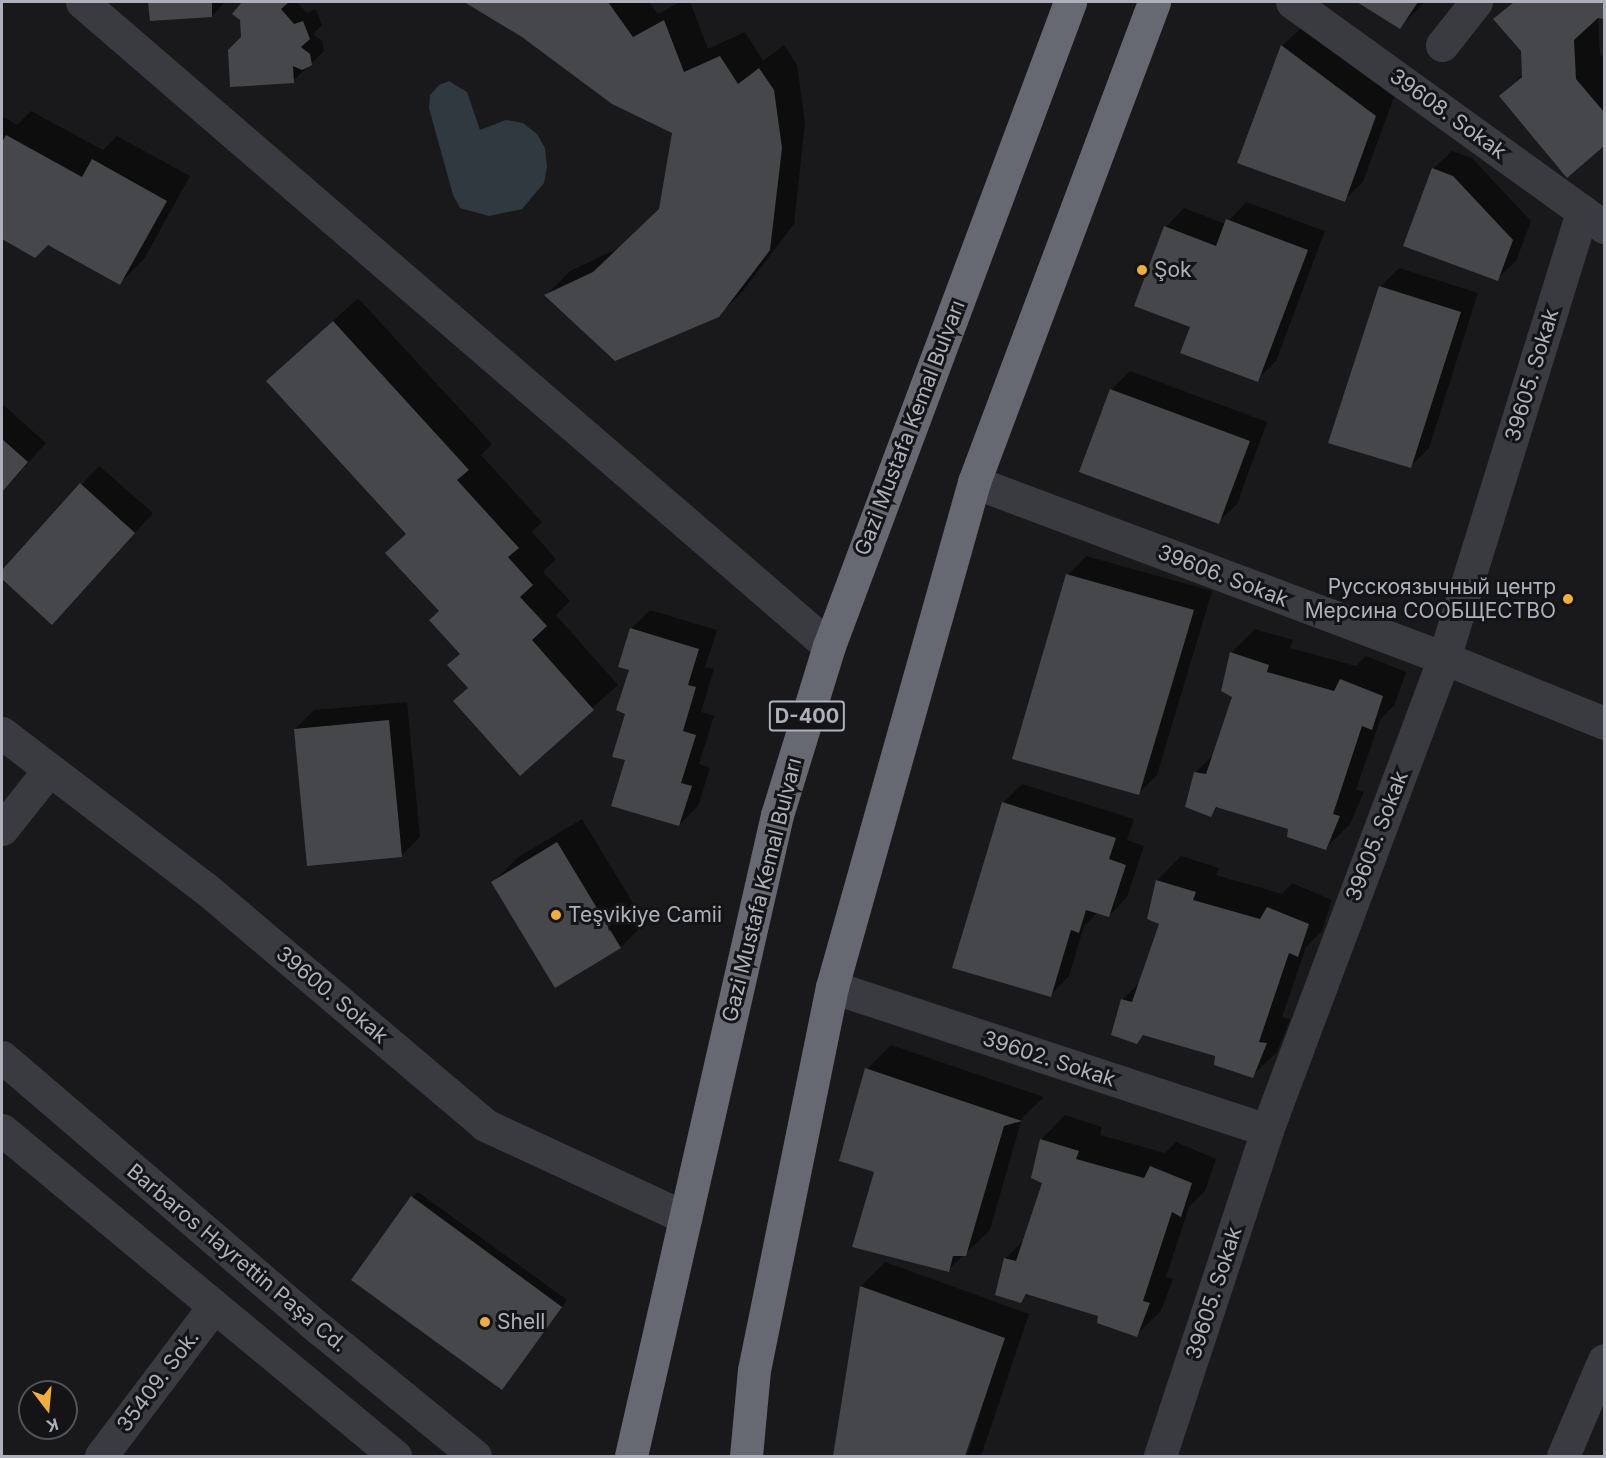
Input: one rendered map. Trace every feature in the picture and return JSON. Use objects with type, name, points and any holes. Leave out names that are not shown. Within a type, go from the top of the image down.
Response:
[{"type":"highway","name":"Gazi Mustafa Kemal Bulvarı","points":[[631,1456],[777,815],[829,646],[1070,2]]},
{"type":"highway","points":[[746,1456],[754,1370],[832,987],[974,482],[1154,2]]},
{"type":"street","points":[[82,2],[829,646]]},
{"type":"street","name":"39608. Sokak","points":[[1292,2],[1594,219]]},
{"type":"street","points":[[1442,45],[1476,2]]},
{"type":"street","name":"39605. Sokak","points":[[1160,1456],[1267,1130],[1444,658],[1594,219]]},
{"type":"street","name":"39606. Sokak","points":[[974,482],[1444,658],[1605,723]]},
{"type":"street","name":"39600. Sokak","points":[[2,734],[205,888],[485,1125],[686,1218]]},
{"type":"street","points":[[2,830],[50,770]]},
{"type":"street","name":"39602. Sokak","points":[[832,987],[1267,1130]]},
{"type":"street","name":"Barbaros Hayrettin Paşa Cd.","points":[[2,1057],[321,1330],[476,1456]]},
{"type":"street","points":[[2,1130],[394,1456]]},
{"type":"street","name":"35409. Sok.","points":[[101,1456],[214,1306]]},
{"type":"street","points":[[1563,1456],[1605,1360]]},
{"type":"shaded area","points":[[449,81],[467,92],[480,130],[506,120],[523,123],[537,134],[545,148],[547,167],[544,183],[522,209],[489,216],[460,208],[453,195],[429,108],[430,95],[439,85]]},
{"type":"building","points":[[148,2],[212,2],[212,17],[150,21]]},
{"type":"building","points":[[242,2],[289,2],[281,9],[294,24],[303,21],[310,39],[301,47],[310,54],[312,65],[302,70],[293,66],[294,83],[230,87],[228,50],[241,37],[240,20],[232,14]]},
{"type":"building","points":[[464,2],[608,2],[633,37],[664,20],[684,72],[720,56],[738,84],[759,68],[774,90],[782,148],[770,250],[719,317],[615,361],[544,295],[593,272],[659,209],[672,133],[612,104],[522,37]]},
{"type":"building","points":[[1357,2],[1418,2],[1400,29]]},
{"type":"building","points":[[1514,2],[1604,2],[1604,19],[1598,18],[1574,40],[1576,79],[1604,112],[1604,146],[1567,178],[1499,96],[1522,77],[1521,51],[1493,19]]},
{"type":"building","points":[[1281,45],[1376,116],[1345,202],[1237,163]]},
{"type":"building","points":[[6,135],[82,177],[92,159],[167,201],[120,285],[48,245],[35,258],[2,239],[2,142]]},
{"type":"building","points":[[1432,168],[1453,176],[1513,240],[1498,281],[1403,246]]},
{"type":"building","points":[[1226,219],[1308,250],[1258,382],[1180,353],[1190,327],[1134,306],[1164,226],[1216,246]]},
{"type":"building","points":[[1379,286],[1461,312],[1411,468],[1328,443]]},
{"type":"building","points":[[333,321],[469,470],[457,480],[519,548],[508,557],[533,585],[520,597],[547,626],[532,640],[594,710],[520,776],[453,701],[468,688],[447,665],[460,654],[429,620],[439,611],[385,553],[406,534],[266,381]]},
{"type":"building","points":[[1110,389],[1250,441],[1219,524],[1079,472]]},
{"type":"building","points":[[2,439],[28,462],[2,492]]},
{"type":"building","points":[[80,483],[135,533],[52,625],[2,579],[2,570]]},
{"type":"building","points":[[1066,574],[1194,610],[1139,795],[1012,759]]},
{"type":"building","points":[[630,628],[699,649],[688,685],[696,687],[683,731],[696,735],[681,783],[692,786],[679,826],[611,806],[625,760],[612,757],[625,714],[616,710],[629,670],[618,667]]},
{"type":"building","points":[[1230,652],[1269,665],[1267,672],[1334,691],[1340,679],[1383,696],[1372,730],[1362,726],[1333,814],[1340,816],[1326,850],[1287,837],[1288,829],[1216,807],[1211,817],[1185,807],[1194,772],[1206,774],[1232,697],[1221,691]]},
{"type":"building","points":[[389,720],[402,857],[307,866],[294,729]]},
{"type":"building","points":[[1002,802],[1116,838],[1109,859],[1126,865],[1109,917],[1086,910],[1079,933],[1071,930],[1051,997],[952,968]]},
{"type":"building","name":"Teşvikiye Camii","points":[[557,842],[621,948],[555,988],[491,882]]},
{"type":"building","points":[[1156,880],[1196,892],[1193,900],[1260,919],[1267,907],[1309,924],[1298,957],[1289,953],[1259,1042],[1267,1043],[1253,1078],[1214,1065],[1215,1056],[1143,1035],[1137,1044],[1111,1035],[1121,999],[1132,1002],[1159,924],[1147,919]]},
{"type":"building","points":[[865,1068],[1022,1121],[1004,1126],[966,1256],[953,1256],[949,1272],[852,1247],[874,1172],[839,1161]]},
{"type":"building","points":[[1040,1139],[1079,1151],[1076,1159],[1144,1178],[1150,1166],[1192,1183],[1181,1217],[1172,1212],[1143,1301],[1150,1303],[1137,1337],[1097,1323],[1098,1316],[1026,1294],[1021,1303],[995,1295],[1004,1258],[1016,1261],[1042,1183],[1031,1178]]},
{"type":"building","points":[[411,1196],[562,1307],[502,1390],[351,1280]]},
{"type":"building","points":[[860,1286],[1005,1338],[965,1456],[833,1456]]},
{"type":"place","name":"Şok","points":[[1142,270]]},
{"type":"place","name":"Русскоязычный центр Мерсина СООБЩЕСТВО","points":[[1568,599]]},
{"type":"place","name":"Teşvikiye Camii","points":[[556,915]]},
{"type":"place","name":"Shell","points":[[485,1322]]}]
